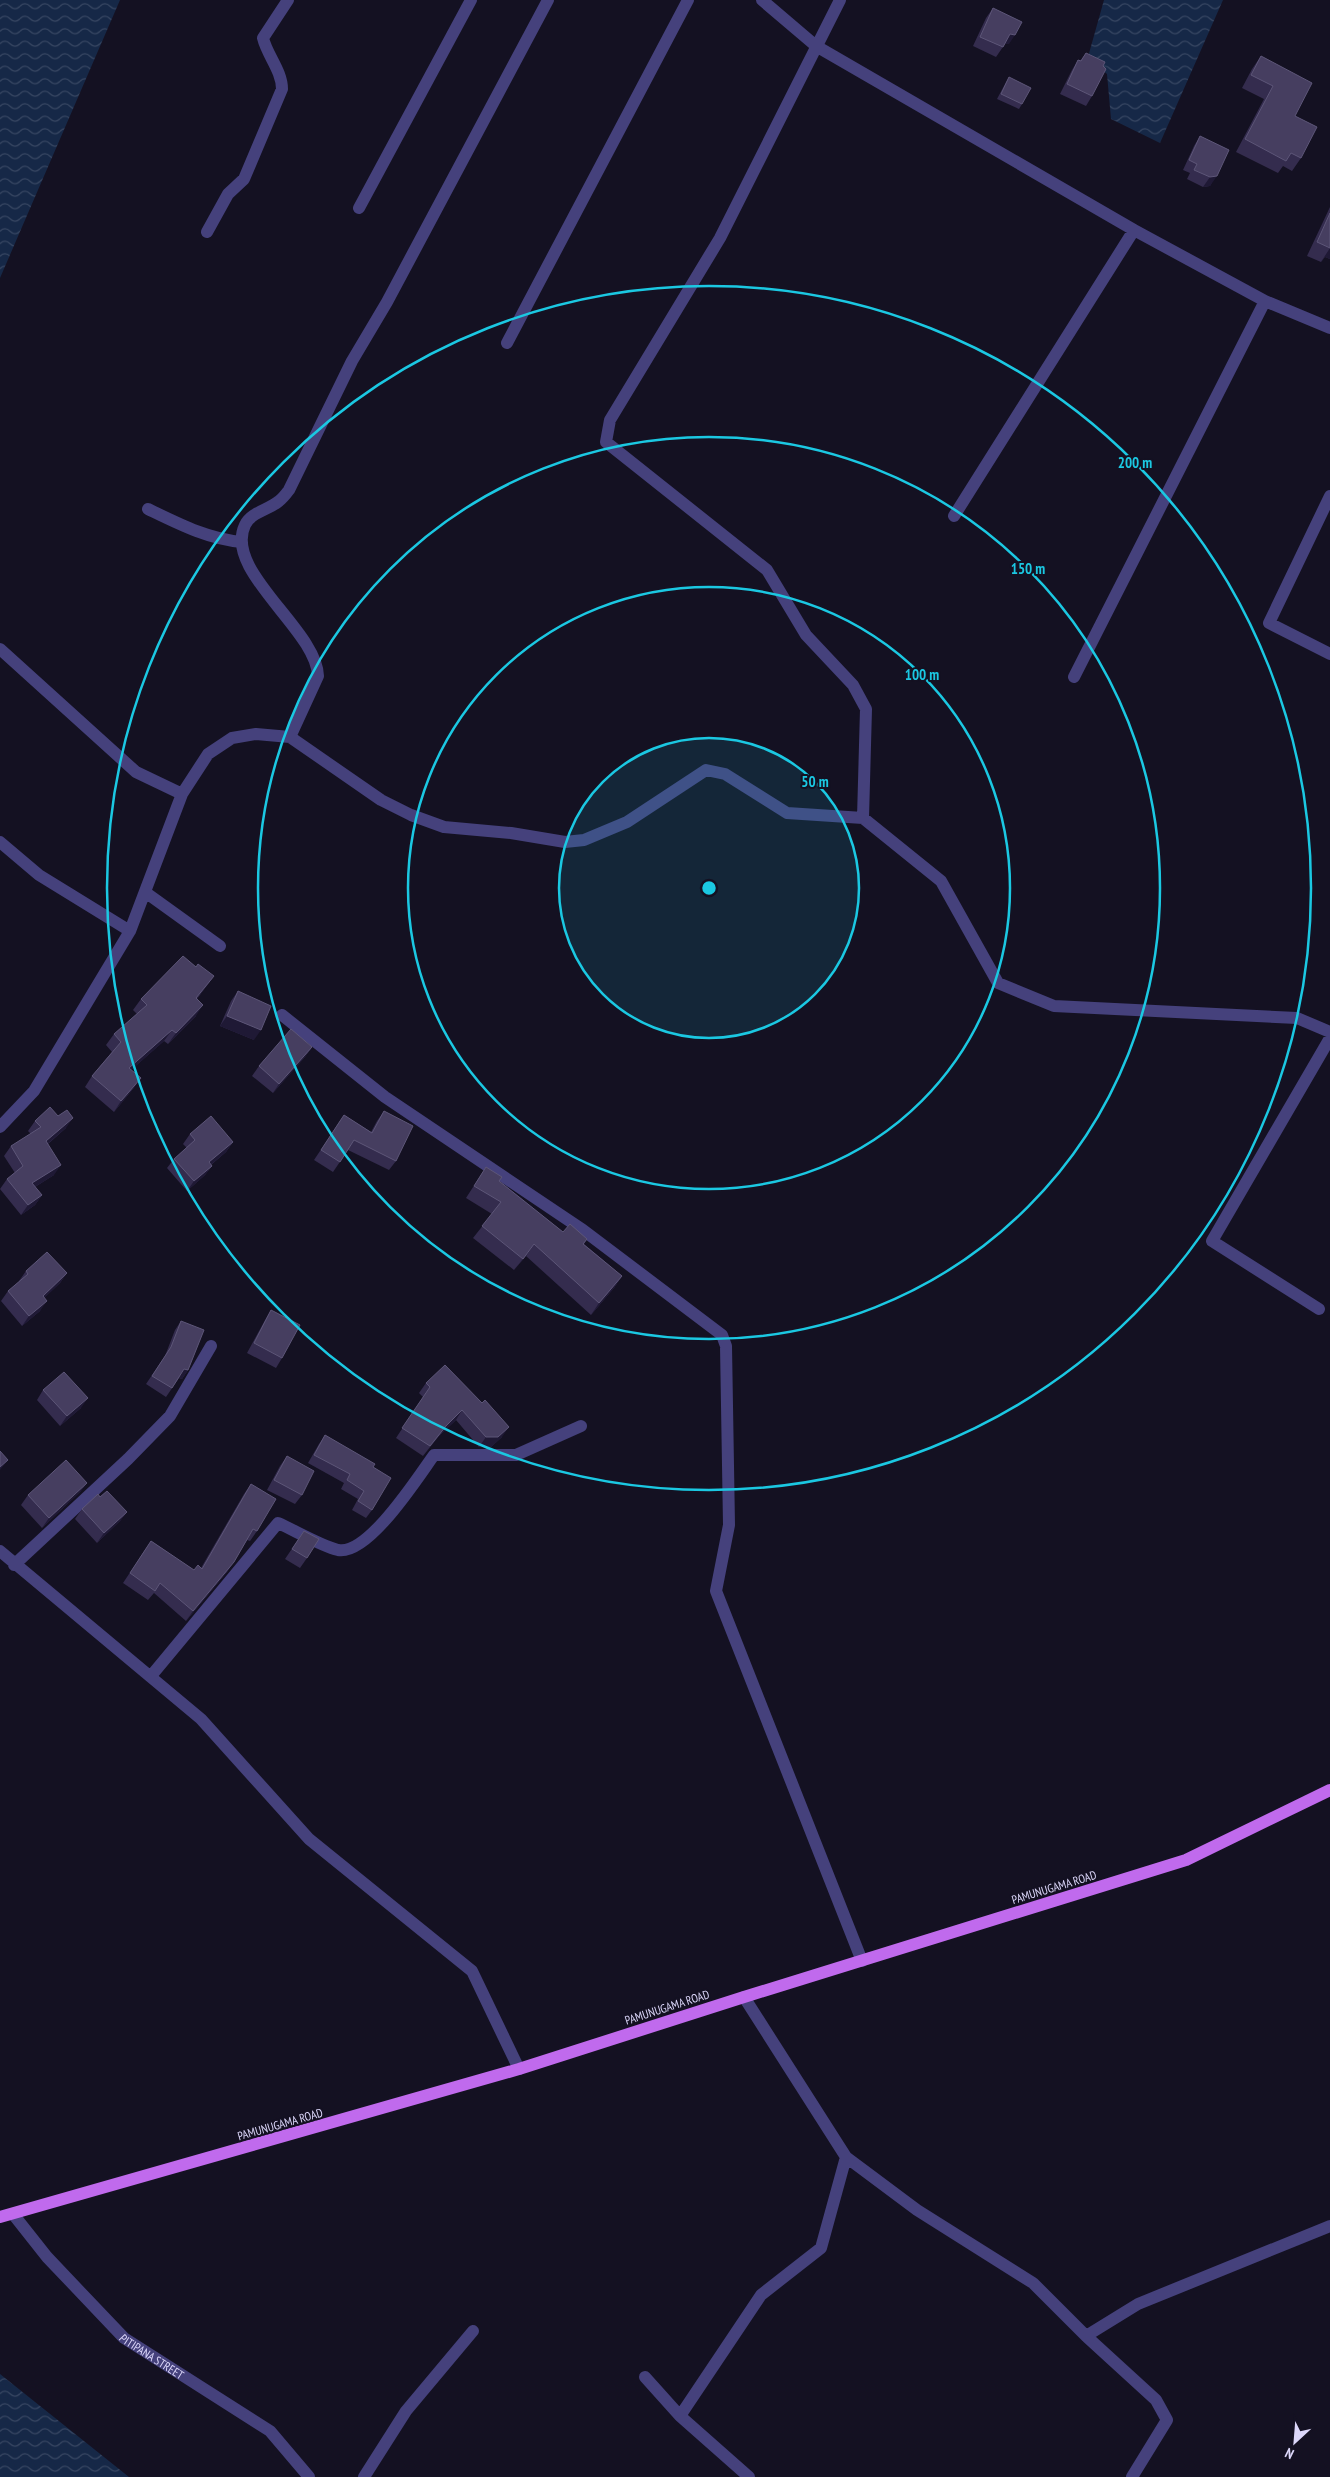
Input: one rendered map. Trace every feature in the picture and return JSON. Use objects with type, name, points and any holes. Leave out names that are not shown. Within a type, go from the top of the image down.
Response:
[{"type":"main road","name":"PAMUNUGAMA ROAD","points":[[0,2217],[519,2069],[744,1996],[1186,1860],[1330,1790]]},
{"type":"street","points":[[207,232],[228,194],[244,178],[282,89],[282,80],[266,50],[263,38],[288,0]]},
{"type":"street","points":[[360,208],[471,0]]},
{"type":"street","points":[[290,737],[318,676],[318,665],[302,638],[253,574],[242,542],[245,526],[250,518],[279,502],[289,490],[352,361],[387,302],[548,0]]},
{"type":"street","points":[[507,343],[688,0]]},
{"type":"street","points":[[762,0],[816,46],[1134,230],[1265,302],[1330,328]]},
{"type":"street","points":[[840,0],[720,238],[610,420],[606,442],[768,570],[806,635],[853,685],[866,709],[863,818]]},
{"type":"street","points":[[954,516],[1134,230]]},
{"type":"street","points":[[1074,677],[1265,302]]},
{"type":"street","points":[[1330,496],[1269,623],[1330,654]]},
{"type":"street","points":[[148,509],[197,532],[224,540],[242,542]]},
{"type":"street","points":[[0,650],[136,772],[182,794]]},
{"type":"street","points":[[0,1127],[34,1091],[130,931],[182,794],[208,754],[232,738],[256,734],[290,737],[381,800],[411,815],[444,826],[511,833],[565,842],[584,840],[628,822],[706,770],[725,774],[787,813],[863,818],[941,880],[998,983],[1054,1006],[1297,1018],[1330,1032]]},
{"type":"street","points":[[0,842],[39,875],[130,931]]},
{"type":"street","points":[[145,892],[220,946]]},
{"type":"street","points":[[282,1015],[384,1097],[583,1230],[722,1335],[726,1346],[729,1525],[716,1591],[862,1961]]},
{"type":"street","points":[[1320,1309],[1212,1241],[1330,1038]]},
{"type":"street","points":[[14,1565],[128,1459],[170,1416],[211,1346]]},
{"type":"street","points":[[151,1676],[278,1522],[339,1550],[351,1548],[380,1528],[434,1455],[516,1455],[581,1426]]},
{"type":"street","points":[[0,1551],[14,1565],[201,1719],[309,1839],[472,1971],[519,2069]]},
{"type":"street","points":[[744,1996],[846,2157],[917,2210],[1033,2283],[1086,2336],[1156,2400],[1167,2420],[1132,2477]]},
{"type":"street","points":[[680,2416],[761,2295],[821,2248],[846,2157]]},
{"type":"street","name":"PITIPANA STREET","points":[[13,2214],[48,2257],[124,2338],[270,2431],[309,2477]]},
{"type":"street","points":[[1086,2336],[1138,2304],[1330,2226]]},
{"type":"street","points":[[364,2477],[406,2411],[473,2331]]},
{"type":"street","points":[[645,2377],[680,2416],[749,2477]]},
{"type":"water","points":[[0,0],[120,0],[0,278]]},
{"type":"water","points":[[1104,0],[1223,0],[1160,143],[1111,119],[1107,74],[1088,57]]},
{"type":"water","points":[[0,2374],[129,2477],[0,2477]]},
{"type":"building","points":[[993,8],[1022,22],[1015,35],[1010,34],[1003,47],[980,37]]},
{"type":"building","points":[[1086,53],[1105,62],[1103,66],[1106,69],[1092,96],[1067,84],[1078,60],[1081,61]]},
{"type":"building","points":[[1261,56],[1312,83],[1295,116],[1317,127],[1301,158],[1291,153],[1286,161],[1245,139],[1273,86],[1251,75]]},
{"type":"building","points":[[1009,77],[1031,88],[1022,104],[1001,94]]},
{"type":"building","points":[[1200,136],[1229,150],[1217,176],[1210,177],[1194,170],[1197,164],[1189,160]]},
{"type":"building","points":[[1330,213],[1330,248],[1317,242]]},
{"type":"building","points":[[183,956],[196,967],[198,964],[214,976],[196,998],[203,1005],[176,1033],[172,1030],[129,1068],[141,1078],[121,1101],[92,1076],[121,1042],[114,1034],[147,1005],[141,999]]},
{"type":"building","points":[[238,991],[271,1006],[261,1030],[227,1016]]},
{"type":"building","points":[[291,1029],[312,1047],[279,1084],[259,1066]]},
{"type":"building","points":[[50,1107],[58,1116],[67,1110],[73,1118],[46,1141],[61,1165],[32,1183],[42,1195],[28,1205],[7,1179],[23,1166],[11,1146],[41,1127],[35,1121]]},
{"type":"building","points":[[384,1111],[413,1126],[396,1161],[354,1140],[340,1162],[321,1150],[344,1115],[372,1133]]},
{"type":"building","points":[[211,1116],[233,1142],[209,1162],[212,1166],[194,1181],[174,1159],[195,1140],[190,1134]]},
{"type":"building","points":[[486,1167],[502,1177],[499,1181],[563,1232],[570,1224],[587,1239],[583,1244],[622,1276],[599,1303],[534,1244],[523,1259],[482,1226],[501,1202],[474,1186]]},
{"type":"building","points":[[47,1252],[67,1273],[43,1296],[47,1301],[29,1316],[8,1291],[28,1274],[26,1271]]},
{"type":"building","points":[[271,1310],[300,1325],[282,1358],[254,1343]]},
{"type":"building","points":[[181,1321],[204,1330],[188,1370],[184,1369],[172,1388],[152,1376],[171,1347]]},
{"type":"building","points":[[445,1365],[482,1403],[485,1400],[509,1427],[498,1437],[486,1437],[462,1410],[430,1446],[402,1428],[430,1387],[426,1383]]},
{"type":"building","points":[[64,1372],[88,1398],[67,1416],[43,1390]]},
{"type":"building","points":[[325,1435],[375,1464],[373,1467],[391,1478],[372,1510],[358,1501],[364,1491],[347,1480],[350,1474],[314,1455]]},
{"type":"building","points":[[0,1451],[8,1460],[0,1467]]},
{"type":"building","points":[[287,1456],[314,1471],[302,1495],[274,1480]]},
{"type":"building","points":[[66,1460],[87,1483],[49,1518],[28,1495]]},
{"type":"building","points":[[251,1484],[276,1499],[257,1531],[253,1529],[234,1562],[193,1611],[160,1583],[155,1591],[130,1573],[151,1541],[194,1570],[198,1565],[202,1569]]},
{"type":"building","points":[[107,1491],[127,1512],[104,1533],[82,1509],[98,1494],[100,1497]]},
{"type":"building","points":[[304,1531],[319,1539],[307,1558],[292,1549]]}]
